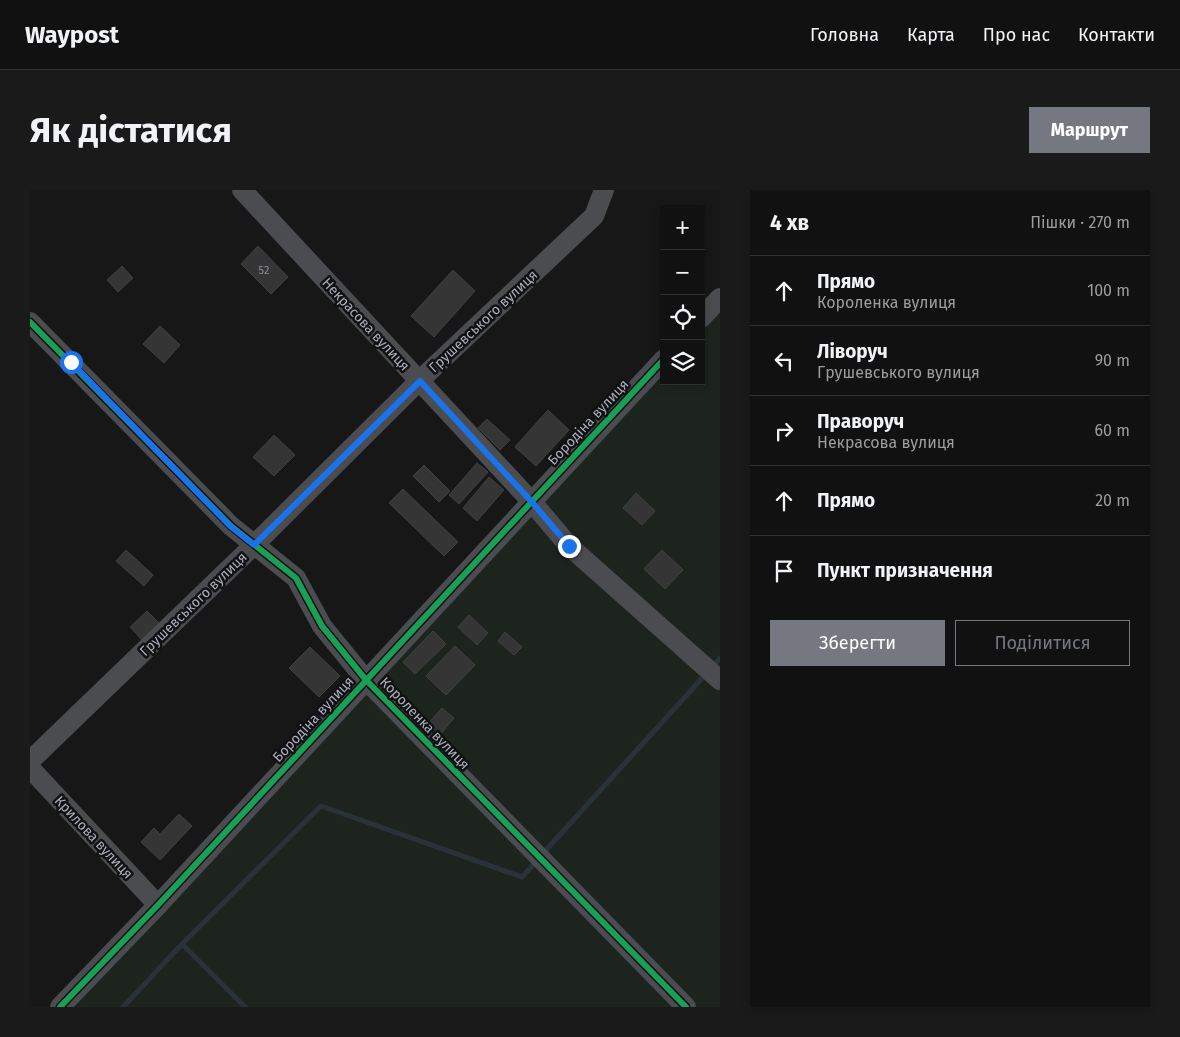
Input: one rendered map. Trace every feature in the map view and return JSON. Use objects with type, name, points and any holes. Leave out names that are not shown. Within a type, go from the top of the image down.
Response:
[{"type":"street","name":"Некрасова вулиця","points":[[242,190],[531,501],[569,546],[720,680]]},
{"type":"street","name":"Грушевського вулиця","points":[[30,761],[254,545],[420,381],[594,216],[604,190]]},
{"type":"street","points":[[705,314],[720,298]]},
{"type":"street","name":"Короленка вулиця","points":[[30,322],[230,526],[296,578],[322,626],[366,680],[686,1007]]},
{"type":"street","name":"Бородіна вулиця","points":[[60,1007],[158,905],[660,363]]},
{"type":"street","name":"Крилова вулиця","points":[[30,768],[158,905]]},
{"type":"shaded area","points":[[720,302],[720,1007],[60,1007],[660,367],[660,385],[705,385],[705,318]]},
{"type":"building","points":[[258,246],[288,277],[271,294],[241,264]]},
{"type":"building","points":[[122,266],[133,278],[118,292],[107,280]]},
{"type":"building","points":[[453,270],[475,291],[434,337],[411,316]]},
{"type":"building","points":[[160,326],[180,345],[164,363],[143,344]]},
{"type":"building","points":[[548,410],[569,430],[536,466],[515,447]]},
{"type":"building","points":[[487,419],[510,440],[500,450],[478,428]]},
{"type":"building","points":[[274,435],[295,455],[274,476],[253,457]]},
{"type":"building","points":[[477,463],[488,472],[459,504],[449,495]]},
{"type":"building","points":[[424,465],[450,491],[439,502],[413,476]]},
{"type":"building","points":[[489,477],[504,490],[477,521],[463,508]]},
{"type":"building","points":[[403,489],[458,542],[444,556],[389,503]]},
{"type":"building","points":[[636,493],[655,511],[642,525],[623,508]]},
{"type":"building","points":[[126,550],[153,575],[144,586],[116,561]]},
{"type":"building","points":[[662,550],[683,570],[665,589],[644,569]]},
{"type":"building","points":[[147,611],[160,624],[143,641],[130,627]]},
{"type":"building","points":[[469,615],[488,633],[477,645],[458,627]]},
{"type":"building","points":[[433,631],[446,644],[415,674],[403,662]]},
{"type":"building","points":[[505,632],[522,647],[514,655],[498,641]]},
{"type":"building","points":[[455,646],[475,665],[446,695],[426,676]]},
{"type":"building","points":[[310,647],[340,676],[319,697],[289,668]]},
{"type":"building","points":[[442,708],[454,718],[440,735],[428,724]]},
{"type":"building","points":[[179,814],[192,826],[160,860],[141,842],[154,828],[160,834]]},
{"type":"waterway","points":[[712,667],[720,658]]},
{"type":"waterway","points":[[546,850],[706,674]]},
{"type":"waterway","points":[[123,1007],[182,944],[321,806],[522,877],[533,865]]},
{"type":"waterway","points":[[182,944],[245,1007]]},
{"type":"cycle path","points":[[30,322],[231,526],[296,578],[322,626],[366,680],[686,1007]]},
{"type":"cycle path","points":[[60,1007],[158,905],[660,363]]},
{"type":"route","points":[[71,362],[230,526],[254,545],[420,381],[531,501],[569,546]]}]
